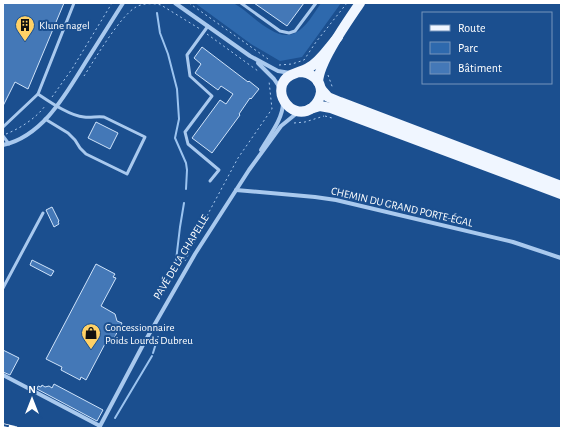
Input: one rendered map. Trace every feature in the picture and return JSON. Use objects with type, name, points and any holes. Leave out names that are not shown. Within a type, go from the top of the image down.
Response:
[{"type":"main road","name":"PAVÉ DE LA CHAPELLE","points":[[305,110],[315,105],[319,100],[321,68],[338,37],[360,3]]},
{"type":"main road","name":"PAVÉ DE LA CHAPELLE","points":[[282,96],[284,81],[312,66],[338,37]]},
{"type":"main road","points":[[297,73],[313,76],[328,96],[340,102],[561,186]]},
{"type":"main road","points":[[282,96],[290,108],[305,110],[320,106],[331,108],[561,194]]},
{"type":"street","points":[[3,145],[29,133],[57,106],[123,3]]},
{"type":"street","points":[[175,3],[250,56],[280,72],[297,73]]},
{"type":"street","points":[[249,170],[280,118],[283,108],[282,96],[274,79],[250,56]]},
{"type":"street","name":"PAVÉ DE LA CHAPELLE","points":[[100,427],[144,343],[195,254],[236,190],[281,126],[293,115],[305,110]]},
{"type":"street","name":"CHEMIN DU GRAND PORTE-ÉGAL","points":[[236,190],[336,200],[513,242],[561,258]]},
{"type":"street","points":[[3,375],[100,427]]},
{"type":"lane","points":[[3,127],[38,94],[74,3]]},
{"type":"lane","points":[[240,3],[280,32],[289,34],[295,31],[316,3]]},
{"type":"lane","points":[[208,26],[187,55],[190,76],[212,96],[185,132],[188,144],[219,170],[210,181]]},
{"type":"lane","points":[[38,94],[75,116],[83,118],[104,116],[145,137],[127,174],[86,154],[68,133],[45,119]]},
{"type":"lane","points":[[3,136],[8,144]]},
{"type":"lane","points":[[3,288],[43,213]]},
{"type":"path","points":[[3,136],[22,126],[34,117],[49,101],[72,69],[112,3]]},
{"type":"path","points":[[188,3],[273,62]]},
{"type":"path","points":[[304,60],[316,42],[347,3]]},
{"type":"path","points":[[82,78],[118,24],[137,6],[154,4],[161,5],[204,32],[261,73]]},
{"type":"path","points":[[184,264],[209,212],[238,158],[272,108]]},
{"type":"path","points":[[292,122],[298,123]]},
{"type":"green space","points":[[222,2],[235,4],[272,31],[288,35],[303,28],[321,3],[341,3],[302,57],[280,61],[251,44],[195,3]]},
{"type":"building","name":"Klune nagel","points":[[3,3],[64,3],[28,89],[15,82],[3,106]]},
{"type":"building","points":[[254,3],[304,3],[287,26]]},
{"type":"building","points":[[202,47],[259,89],[251,99],[250,98],[239,114],[240,115],[212,153],[192,138],[220,100],[226,104],[233,94],[221,86],[218,90],[195,73],[201,64],[194,58]]},
{"type":"building","points":[[96,122],[118,133],[110,149],[88,138]]},
{"type":"building","points":[[52,207],[59,221],[59,224],[54,227],[46,210]]},
{"type":"building","points":[[32,260],[54,271],[51,276],[30,265]]},
{"type":"building","points":[[96,264],[115,274],[113,277],[116,278],[101,306],[115,314],[117,321],[122,323],[111,344],[106,342],[86,380],[81,377],[80,380],[61,370],[62,367],[46,359]]},
{"type":"building","points":[[3,350],[19,358],[10,375],[3,372]]},
{"type":"building","points":[[54,384],[103,410],[97,421],[37,389],[38,386],[41,387],[42,385],[52,388]]},
{"type":"waterway","points":[[157,13],[160,33],[168,54],[177,89],[179,119],[175,138],[186,163],[186,189]]},
{"type":"waterway","points":[[175,269],[184,203]]},
{"type":"waterway","points":[[153,353],[158,337]]},
{"type":"waterway","points":[[115,418],[152,356]]},
{"type":"railway","points":[[3,425],[16,428]]},
{"type":"place","name":"Klune nagel","points":[[25,42]]},
{"type":"place","name":"Concessionnaire Poids Lourds Dubreu","points":[[91,350]]}]
